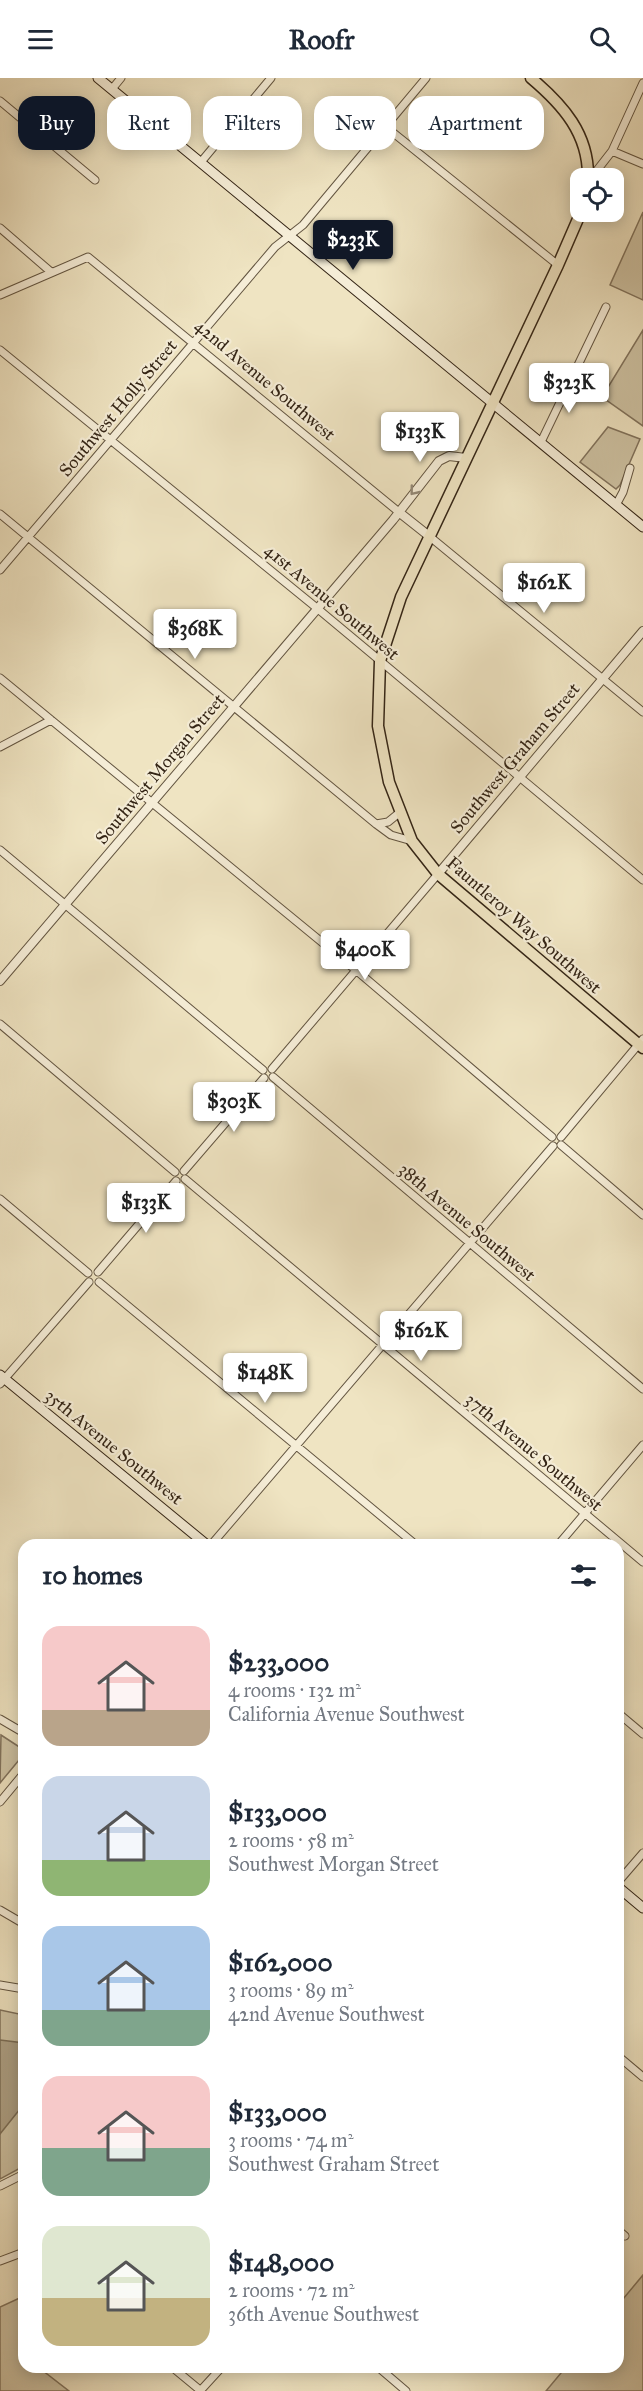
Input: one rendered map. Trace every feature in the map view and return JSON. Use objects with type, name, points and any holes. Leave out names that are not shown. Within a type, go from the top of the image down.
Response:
[{"type":"main road","points":[[98,78],[643,527]]},
{"type":"main road","points":[[531,78],[561,105],[576,125],[585,151],[588,168]]},
{"type":"main road","name":"Fauntleroy Way Southwest","points":[[577,222],[401,597],[380,662],[378,726],[389,782],[399,813],[412,841],[438,874],[642,1044]]},
{"type":"main road","name":"35th Avenue Southwest","points":[[2,1379],[202,1539]]},
{"type":"main road","points":[[624,1892],[643,1908]]},
{"type":"street","points":[[112,89],[121,78]]},
{"type":"street","points":[[201,162],[271,78]]},
{"type":"street","name":"Southwest Holly Street","points":[[396,115],[426,78]]},
{"type":"street","points":[[598,168],[612,151],[643,83]]},
{"type":"street","points":[[0,101],[95,180]]},
{"type":"street","points":[[396,135],[558,265]]},
{"type":"street","name":"Southwest Holly Street","points":[[0,570],[275,247],[303,225],[367,150]]},
{"type":"street","points":[[612,151],[643,164]]},
{"type":"street","points":[[0,228],[51,272],[0,295]]},
{"type":"street","name":"42nd Avenue Southwest","points":[[51,272],[88,256],[643,712]]},
{"type":"street","points":[[541,442],[606,307]]},
{"type":"street","name":"41st Avenue Southwest","points":[[0,350],[318,609],[643,880]]},
{"type":"street","name":"Southwest Morgan Street","points":[[0,981],[400,513],[404,502],[439,461],[449,456],[466,458]]},
{"type":"street","points":[[616,505],[623,492],[630,468]]},
{"type":"street","points":[[0,514],[376,824],[391,835],[412,841]]},
{"type":"street","name":"Southwest Graham Street","points":[[272,1073],[643,631]]},
{"type":"street","points":[[0,678],[357,971],[552,1137],[556,1135],[558,1143],[643,1215]]},
{"type":"street","points":[[0,747],[51,720]]},
{"type":"street","points":[[376,824],[388,822],[399,813]]},
{"type":"street","points":[[0,850],[263,1074]]},
{"type":"street","points":[[0,1024],[175,1172],[184,1175]]},
{"type":"street","points":[[214,1539],[642,1044]]},
{"type":"street","points":[[88,1273],[98,1272],[176,1180],[184,1175],[263,1074],[272,1073]]},
{"type":"street","name":"38th Avenue Southwest","points":[[272,1073],[469,1244],[643,1389]]},
{"type":"street","points":[[175,1172],[176,1180]]},
{"type":"street","name":"37th Avenue Southwest","points":[[184,1175],[382,1345],[615,1539]]},
{"type":"street","points":[[0,1199],[88,1273],[89,1282],[2,1379]]},
{"type":"street","points":[[98,1272],[99,1282],[409,1539]]},
{"type":"street","points":[[89,1282],[94,1284],[99,1282]]},
{"type":"street","points":[[563,1539],[643,1444]]},
{"type":"street","name":"37th Avenue Southwest","points":[[624,1546],[643,1562]]},
{"type":"street","points":[[624,1718],[643,1734]]},
{"type":"street","points":[[0,1719],[18,1730]]},
{"type":"street","points":[[0,1802],[18,1780]]},
{"type":"street","points":[[624,1875],[643,1853]]},
{"type":"street","points":[[0,1910],[18,1920]]},
{"type":"street","points":[[0,1985],[18,1988]]},
{"type":"street","points":[[624,2061],[643,2077]]},
{"type":"street","points":[[0,2186],[18,2177]]},
{"type":"street","points":[[0,2261],[18,2254]]},
{"type":"street","points":[[179,2373],[201,2391],[217,2373]]},
{"type":"street","points":[[385,2373],[406,2391]]},
{"type":"shaded area","points":[[643,212],[643,300],[610,285]]},
{"type":"shaded area","points":[[643,330],[643,426],[602,397]]},
{"type":"shaded area","points":[[608,427],[640,439],[620,485],[616,489],[580,462]]},
{"type":"shaded area","points":[[1,1735],[18,1746],[18,1761],[0,1783]]},
{"type":"shaded area","points":[[0,2010],[18,2014],[18,2169],[0,2179]]},
{"type":"shaded area","points":[[0,2040],[18,2042],[18,2112],[0,2134]]},
{"type":"shaded area","points":[[643,2275],[643,2391],[546,2391],[561,2373],[624,2373],[624,2298]]},
{"type":"shaded area","points":[[18,2299],[18,2373],[46,2373],[69,2391],[0,2391],[0,2307]]}]
